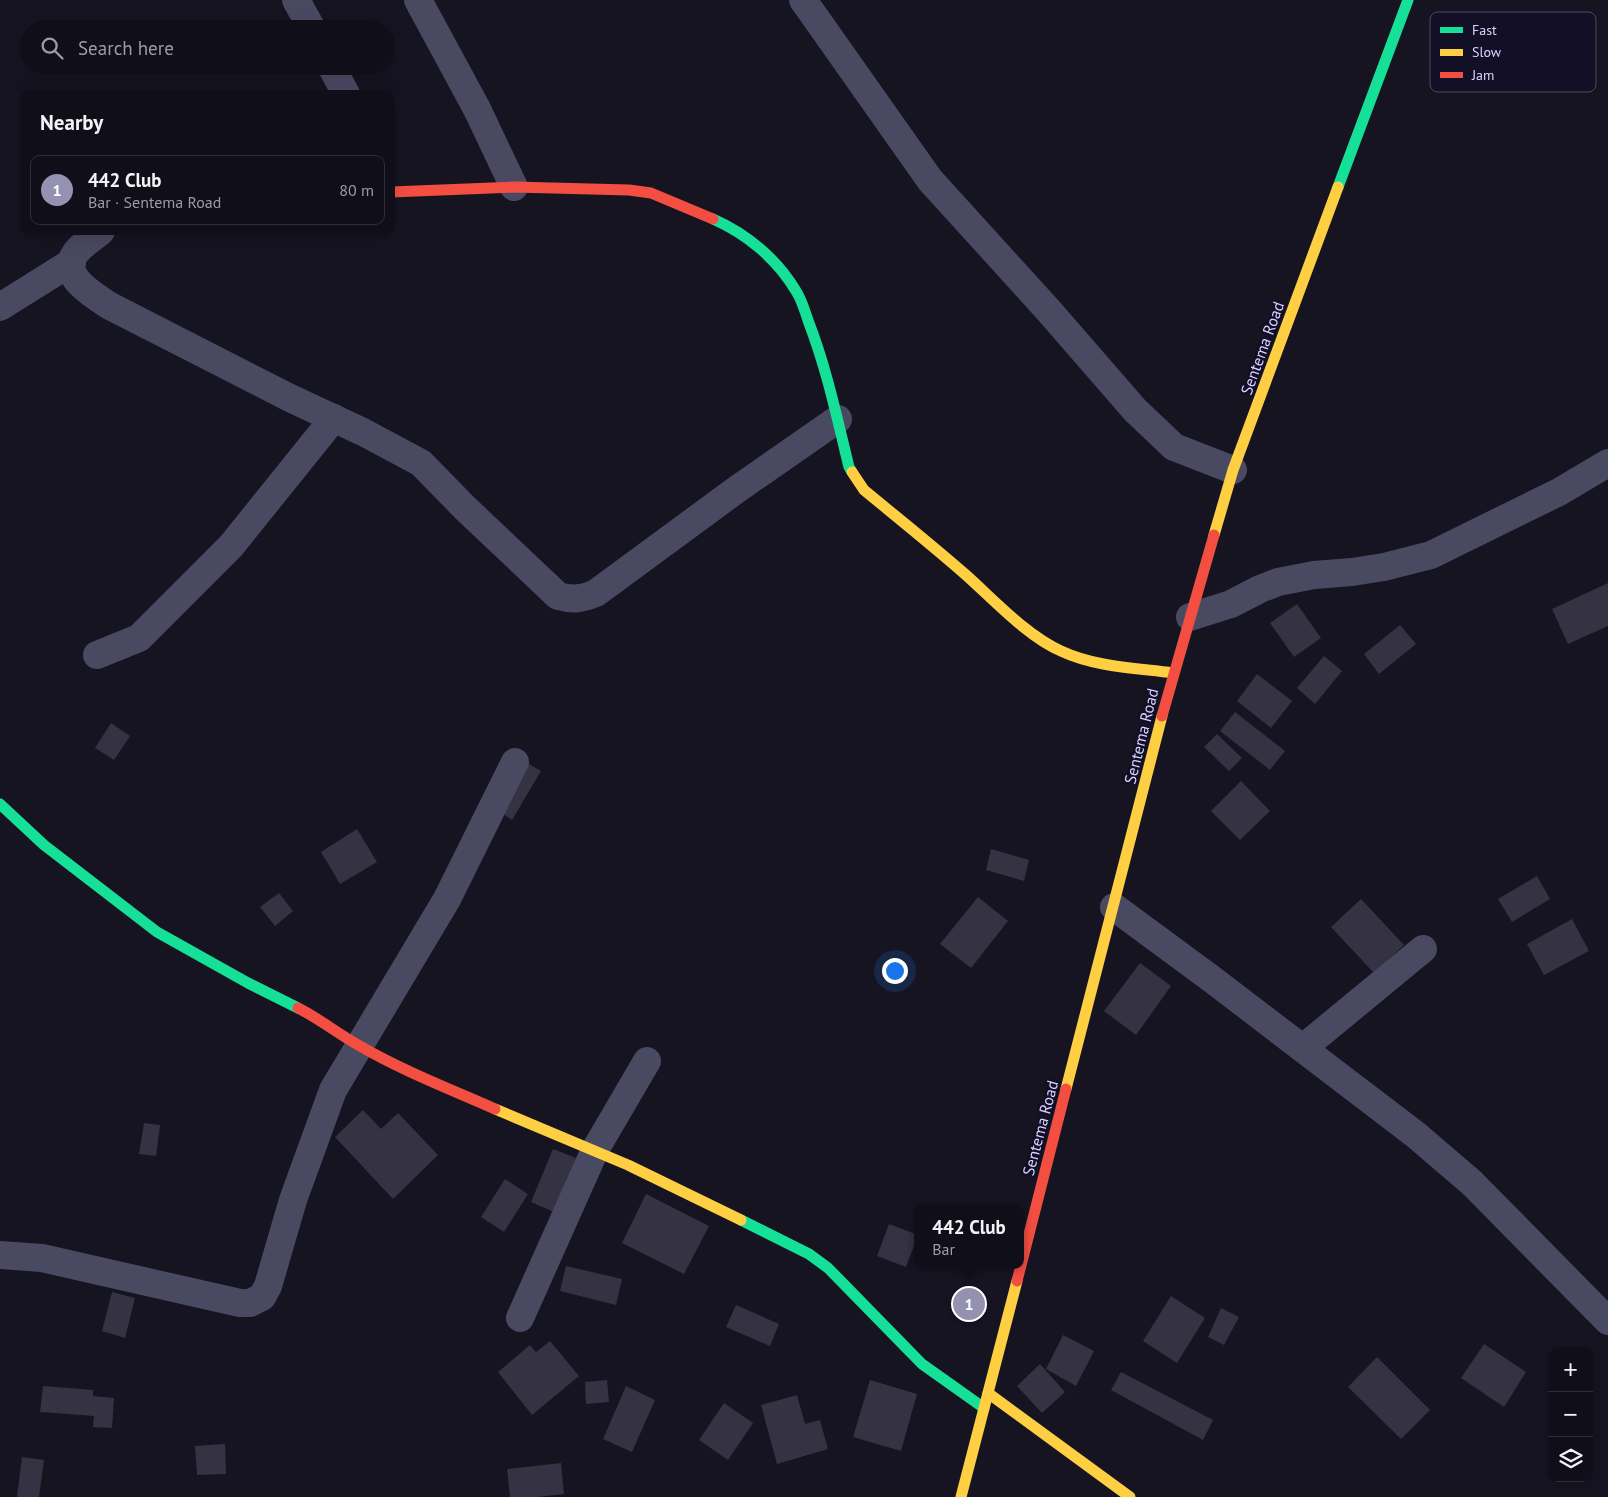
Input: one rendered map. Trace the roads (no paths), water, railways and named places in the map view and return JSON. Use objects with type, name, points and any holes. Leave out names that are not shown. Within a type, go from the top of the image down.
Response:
[{"type":"street","points":[[296,0],[307,20]]},
{"type":"street","points":[[418,0],[477,109],[514,187]]},
{"type":"street","points":[[803,0],[930,180],[1135,410],[1174,447],[1233,470]]},
{"type":"street","name":"Sentema Road","points":[[1024,1254],[1173,673],[1233,470],[1408,0]]},
{"type":"street","points":[[336,75],[344,90]]},
{"type":"street","points":[[395,188],[514,187],[629,190],[651,193],[727,225],[755,243],[780,268],[797,292],[818,347],[849,467],[864,490],[1034,634],[1060,651],[1088,661],[1173,673]]},
{"type":"street","points":[[0,307],[72,262],[78,250],[96,235]]},
{"type":"street","points":[[72,262],[76,281],[110,306],[363,432],[421,464],[558,596],[572,600],[596,594],[736,490],[838,419]]},
{"type":"street","points":[[97,656],[139,638],[231,546],[334,418]]},
{"type":"street","points":[[1190,617],[1231,604],[1260,588],[1278,582],[1384,567],[1430,554],[1559,492],[1608,463]]},
{"type":"street","points":[[0,1255],[42,1258],[232,1302],[250,1303],[262,1297],[268,1286],[293,1200],[333,1090],[446,899],[515,762]]},
{"type":"street","points":[[0,804],[44,845],[157,932],[248,983],[310,1014],[359,1046],[439,1084],[578,1145],[595,1150],[809,1254],[828,1268],[922,1364],[984,1408]]},
{"type":"street","points":[[1114,907],[1416,1135],[1454,1167],[1608,1321]]},
{"type":"street","points":[[1303,1048],[1422,949]]},
{"type":"street","points":[[520,1318],[595,1150],[647,1062]]},
{"type":"street","name":"Sentema Road","points":[[961,1497],[1020,1269]]},
{"type":"street","points":[[988,1393],[1130,1497]]},
{"type":"place","name":"442 Club","points":[[969,1304]]}]
